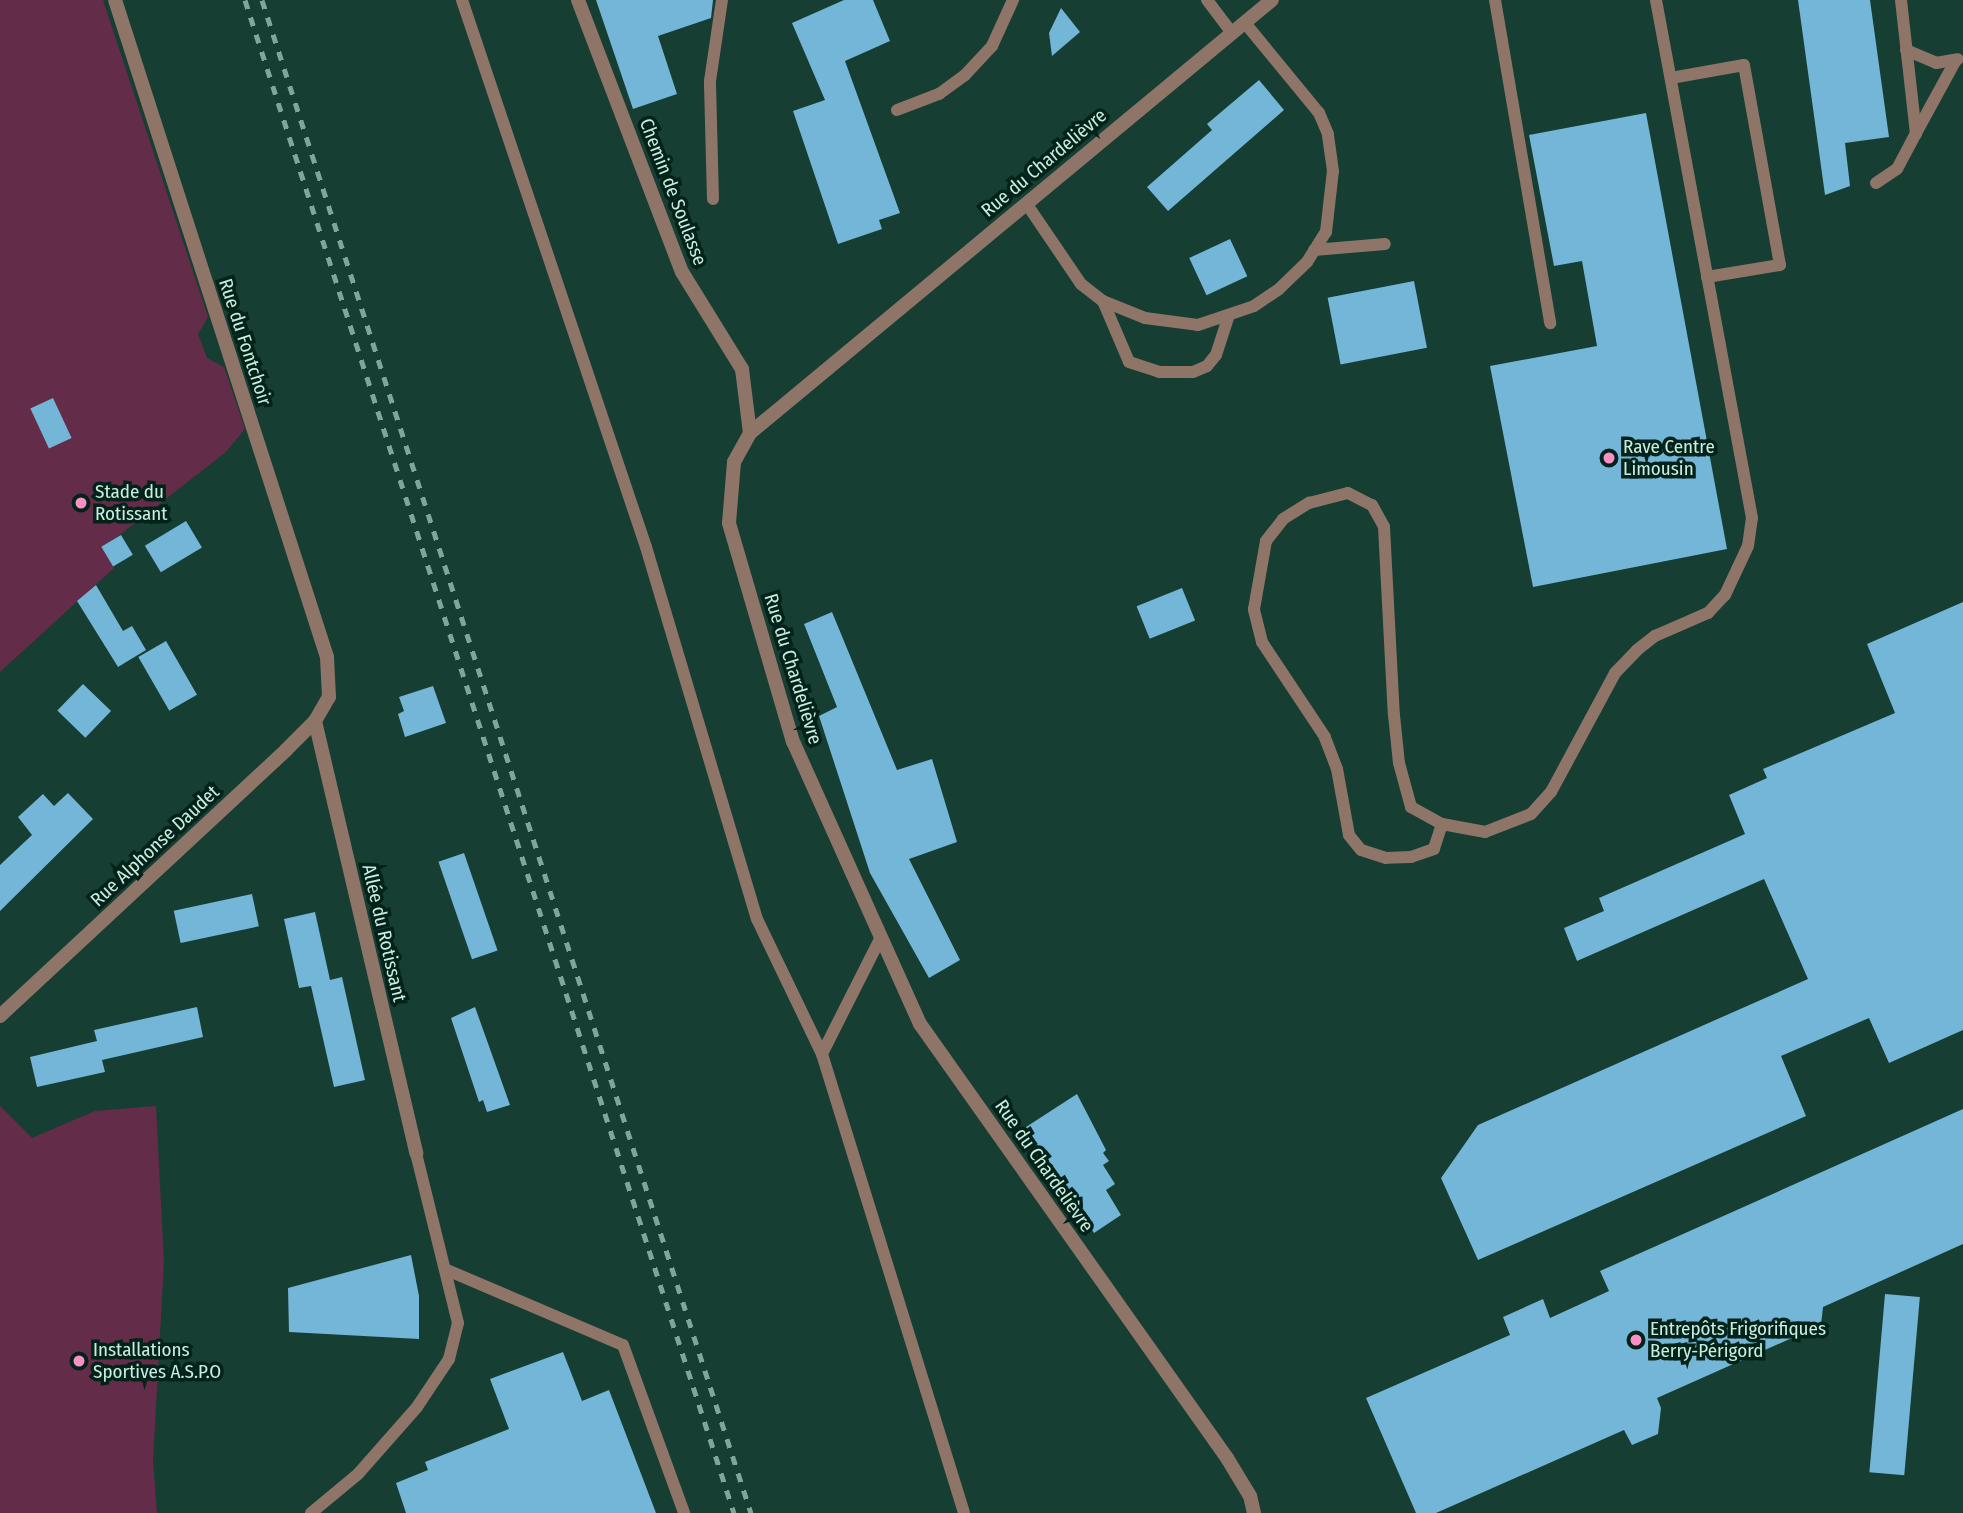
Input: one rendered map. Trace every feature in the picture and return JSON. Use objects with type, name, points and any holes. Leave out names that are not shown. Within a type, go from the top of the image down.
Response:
[{"type":"street","name":"Rue du Fontchoir","points":[[115,0],[327,657],[328,697]]},
{"type":"street","name":"Chemin de Soulasse","points":[[578,0],[682,272],[742,369],[750,433]]},
{"type":"street","name":"Rue du Chardelièvre","points":[[1254,1513],[1250,1496],[1227,1458],[920,1024],[793,741],[729,523],[734,462],[750,433],[1272,0]]},
{"type":"street","name":"Rue Alphonse Daudet","points":[[0,1016],[315,721],[328,697]]},
{"type":"street","name":"Allée du Rotissant","points":[[315,721],[416,1153]]},
{"type":"lane","points":[[462,0],[646,547],[757,919],[822,1054],[964,1513]]},
{"type":"lane","points":[[713,199],[710,81],[722,0]]},
{"type":"lane","points":[[897,110],[939,94],[965,75],[992,46],[1013,0]]},
{"type":"lane","points":[[1207,0],[1232,33]]},
{"type":"lane","points":[[1495,0],[1549,323]]},
{"type":"lane","points":[[1442,824],[1434,849],[1411,858],[1386,858],[1361,850],[1349,835],[1337,769],[1325,737],[1262,642],[1254,609],[1266,541],[1283,519],[1309,503],[1348,493],[1372,505],[1384,527],[1399,764],[1411,807],[1442,824],[1485,832],[1531,814],[1575,755],[1583,728],[1615,673],[1655,636],[1708,613],[1741,569],[1752,518],[1657,0]]},
{"type":"lane","points":[[1901,0],[1916,134]]},
{"type":"lane","points":[[1026,203],[1081,284],[1103,301],[1171,324],[1198,325],[1228,317],[1279,289],[1314,250],[1326,232],[1333,204],[1328,134],[1320,113],[1245,23]]},
{"type":"lane","points":[[1906,50],[1936,63],[1959,58]]},
{"type":"lane","points":[[1875,183],[1897,169],[1959,58]]},
{"type":"lane","points":[[1671,78],[1744,65],[1780,265],[1707,277]]},
{"type":"lane","points":[[1314,250],[1385,244]]},
{"type":"lane","points":[[1103,301],[1121,351],[1129,362],[1158,372],[1192,372],[1207,366],[1216,355],[1228,317]]},
{"type":"lane","points":[[822,1054],[881,937]]},
{"type":"lane","points":[[311,1513],[358,1475],[417,1407],[449,1359],[458,1323],[416,1153]]},
{"type":"lane","points":[[447,1270],[623,1345],[684,1513]]},
{"type":"shaded area","points":[[0,0],[103,0],[208,317],[198,334],[207,358],[224,367],[245,429],[226,452],[103,548],[114,568],[0,672]]},
{"type":"shaded area","name":"Installations Sportives A.S.P.O","points":[[0,1106],[32,1138],[95,1111],[156,1106],[164,1262],[153,1461],[157,1513],[0,1513]]},
{"type":"building","points":[[596,0],[713,0],[711,18],[658,36],[677,94],[633,109]]},
{"type":"building","points":[[844,0],[873,0],[890,41],[845,61],[900,213],[879,220],[882,229],[838,244],[793,111],[825,100],[792,23]]},
{"type":"building","points":[[1798,0],[1870,0],[1889,137],[1845,143],[1850,186],[1825,195]]},
{"type":"building","points":[[1061,8],[1080,32],[1052,56],[1049,33]]},
{"type":"building","points":[[1259,80],[1284,110],[1168,211],[1147,187],[1212,130],[1207,124]]},
{"type":"building","name":"Rave Centre Limousin","points":[[1646,113],[1727,549],[1533,587],[1490,366],[1597,346],[1582,261],[1554,266],[1529,135]]},
{"type":"building","points":[[1230,239],[1247,276],[1207,295],[1189,258]]},
{"type":"building","points":[[1414,281],[1427,348],[1341,365],[1328,298]]},
{"type":"building","points":[[53,398],[72,438],[49,448],[30,409]]},
{"type":"building","points":[[186,521],[202,548],[161,572],[145,546]]},
{"type":"building","points":[[121,535],[133,555],[113,567],[101,547]]},
{"type":"building","points":[[96,585],[123,631],[132,626],[146,650],[118,667],[77,601]]},
{"type":"building","points":[[1182,588],[1195,620],[1150,639],[1137,606]]},
{"type":"building","points":[[1963,602],[1963,1030],[1889,1063],[1869,1018],[1781,1056],[1806,1116],[1478,1260],[1441,1178],[1478,1125],[1808,979],[1764,879],[1577,961],[1564,928],[1604,911],[1599,898],[1745,834],[1729,795],[1767,778],[1763,769],[1895,713],[1867,644]]},
{"type":"building","points":[[832,612],[897,770],[932,759],[957,842],[909,859],[960,960],[929,978],[870,873],[819,716],[837,707],[804,624]]},
{"type":"building","points":[[166,641],[197,695],[169,711],[138,657]]},
{"type":"building","points":[[83,684],[111,711],[85,738],[57,711]]},
{"type":"building","points":[[433,686],[446,723],[405,737],[398,714],[404,711],[399,697]]},
{"type":"building","points":[[68,793],[93,819],[0,911],[0,865],[32,835],[18,817],[43,794],[54,806]]},
{"type":"building","points":[[464,853],[498,950],[472,959],[438,862]]},
{"type":"building","points":[[252,894],[259,926],[181,943],[174,911]]},
{"type":"building","points":[[315,912],[330,980],[342,977],[365,1080],[334,1087],[311,986],[299,988],[284,919]]},
{"type":"building","points":[[197,1007],[203,1037],[102,1060],[105,1072],[37,1087],[30,1057],[97,1041],[94,1030]]},
{"type":"building","points":[[475,1007],[510,1105],[487,1112],[483,1100],[479,1102],[451,1018]]},
{"type":"building","points":[[1077,1094],[1106,1150],[1103,1153],[1109,1161],[1103,1165],[1115,1184],[1106,1190],[1121,1215],[1094,1233],[1026,1127]]},
{"type":"building","name":"Entrepôts Frigorifiques Berry-Périgord","points":[[1963,1109],[1963,1244],[1823,1307],[1821,1325],[1657,1398],[1661,1408],[1658,1434],[1632,1445],[1624,1430],[1436,1513],[1416,1513],[1366,1398],[1510,1335],[1503,1317],[1543,1299],[1550,1318],[1609,1291],[1600,1271]]},
{"type":"building","points":[[411,1255],[419,1296],[419,1339],[289,1332],[288,1288]]},
{"type":"building","points":[[1885,1294],[1920,1297],[1904,1475],[1869,1472]]},
{"type":"building","points":[[563,1352],[582,1401],[609,1390],[656,1513],[406,1513],[396,1483],[428,1470],[425,1462],[509,1429],[490,1379]]},
{"type":"railway","points":[[245,0],[734,1513]]},
{"type":"railway","points":[[262,0],[751,1513]]},
{"type":"place","name":"Rave Centre Limousin","points":[[1609,458]]},
{"type":"place","name":"Stade du Rotissant","points":[[81,503]]},
{"type":"place","name":"Entrepôts Frigorifiques Berry-Périgord","points":[[1636,1340]]},
{"type":"place","name":"Installations Sportives A.S.P.O","points":[[79,1361]]}]
